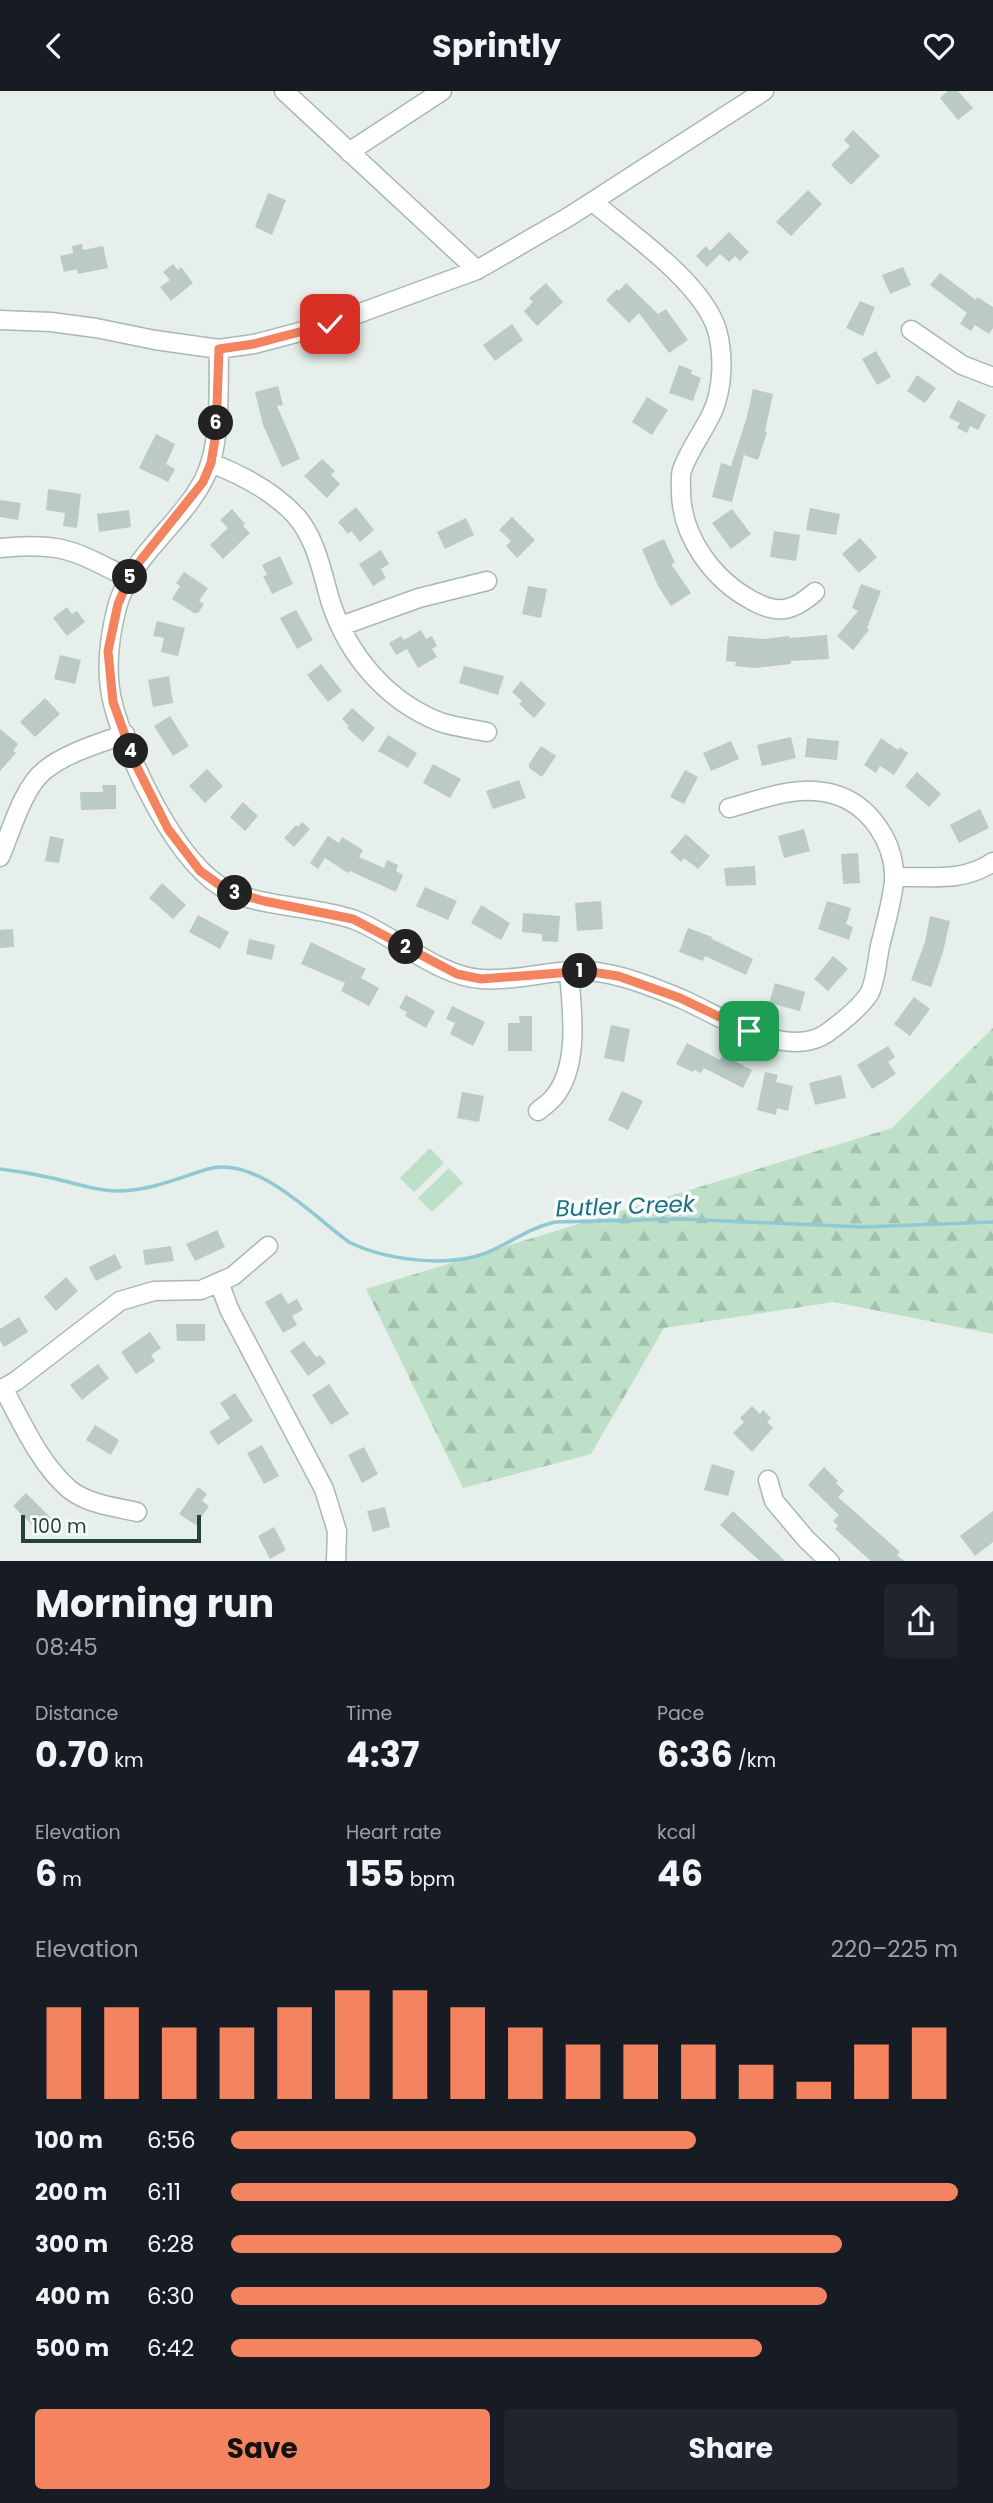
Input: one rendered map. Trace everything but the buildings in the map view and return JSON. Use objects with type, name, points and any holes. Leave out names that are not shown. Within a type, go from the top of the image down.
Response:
[{"type":"street","points":[[284,91],[477,270]]},
{"type":"street","points":[[349,152],[442,91]]},
{"type":"street","points":[[0,320],[51,322],[219,349],[254,344],[330,324],[477,270],[593,202],[764,91]]},
{"type":"street","points":[[593,202],[670,266],[704,303],[716,327],[721,349],[716,401],[681,471],[681,505],[690,535],[711,567],[736,590],[754,601],[776,610],[794,608],[815,592]]},
{"type":"street","points":[[911,330],[962,365],[993,377]]},
{"type":"street","points":[[219,349],[216,433],[211,463],[203,482],[142,557],[129,578],[118,604],[108,651],[113,702],[135,763],[168,829],[200,871],[228,891],[353,919],[457,974],[481,979],[585,971],[618,976],[680,998],[749,1031],[791,1042],[816,1040],[845,1020],[870,992],[895,877],[890,851],[877,825],[861,807],[834,794],[800,790],[729,809]]},
{"type":"street","points":[[211,463],[267,491],[298,518],[314,546],[331,604],[341,626],[362,664],[399,701],[441,722],[487,732]]},
{"type":"street","points":[[0,548],[33,545],[58,548],[77,553],[129,578]]},
{"type":"street","points":[[341,626],[419,598],[487,581]]},
{"type":"street","points":[[0,857],[27,794],[44,771],[80,750],[125,734]]},
{"type":"street","points":[[895,877],[943,879],[974,872],[993,862]]},
{"type":"street","points":[[538,1111],[555,1096],[568,1072],[573,1024],[569,973]]},
{"type":"street","points":[[137,1511],[99,1503],[71,1490],[47,1465],[2,1389],[120,1301],[155,1291],[201,1290],[233,1276],[268,1246]]},
{"type":"street","points":[[219,1282],[229,1310],[324,1489],[337,1531],[337,1561]]},
{"type":"street","points":[[768,1480],[774,1501],[829,1561]]},
{"type":"green space","points":[[993,1028],[993,1334],[834,1302],[664,1328],[591,1454],[463,1488],[366,1289],[892,1128]]},
{"type":"green space","points":[[430,1148],[444,1163],[414,1192],[400,1178]]},
{"type":"green space","points":[[449,1168],[463,1183],[432,1212],[418,1198]]},
{"type":"waterway","name":"Butler Creek","points":[[0,1169],[111,1191],[154,1186],[208,1169],[226,1167],[245,1171],[283,1191],[349,1242],[398,1257],[435,1261],[471,1258],[555,1222],[682,1219],[862,1227],[993,1222]]},
{"type":"route","points":[[330,324],[254,344],[219,349],[216,433],[211,463],[203,482],[185,507],[132,571],[118,604],[108,651],[113,702],[135,763],[168,829],[200,871],[228,891],[353,919],[457,974],[481,979],[585,971],[618,976],[680,998],[749,1031]]}]
